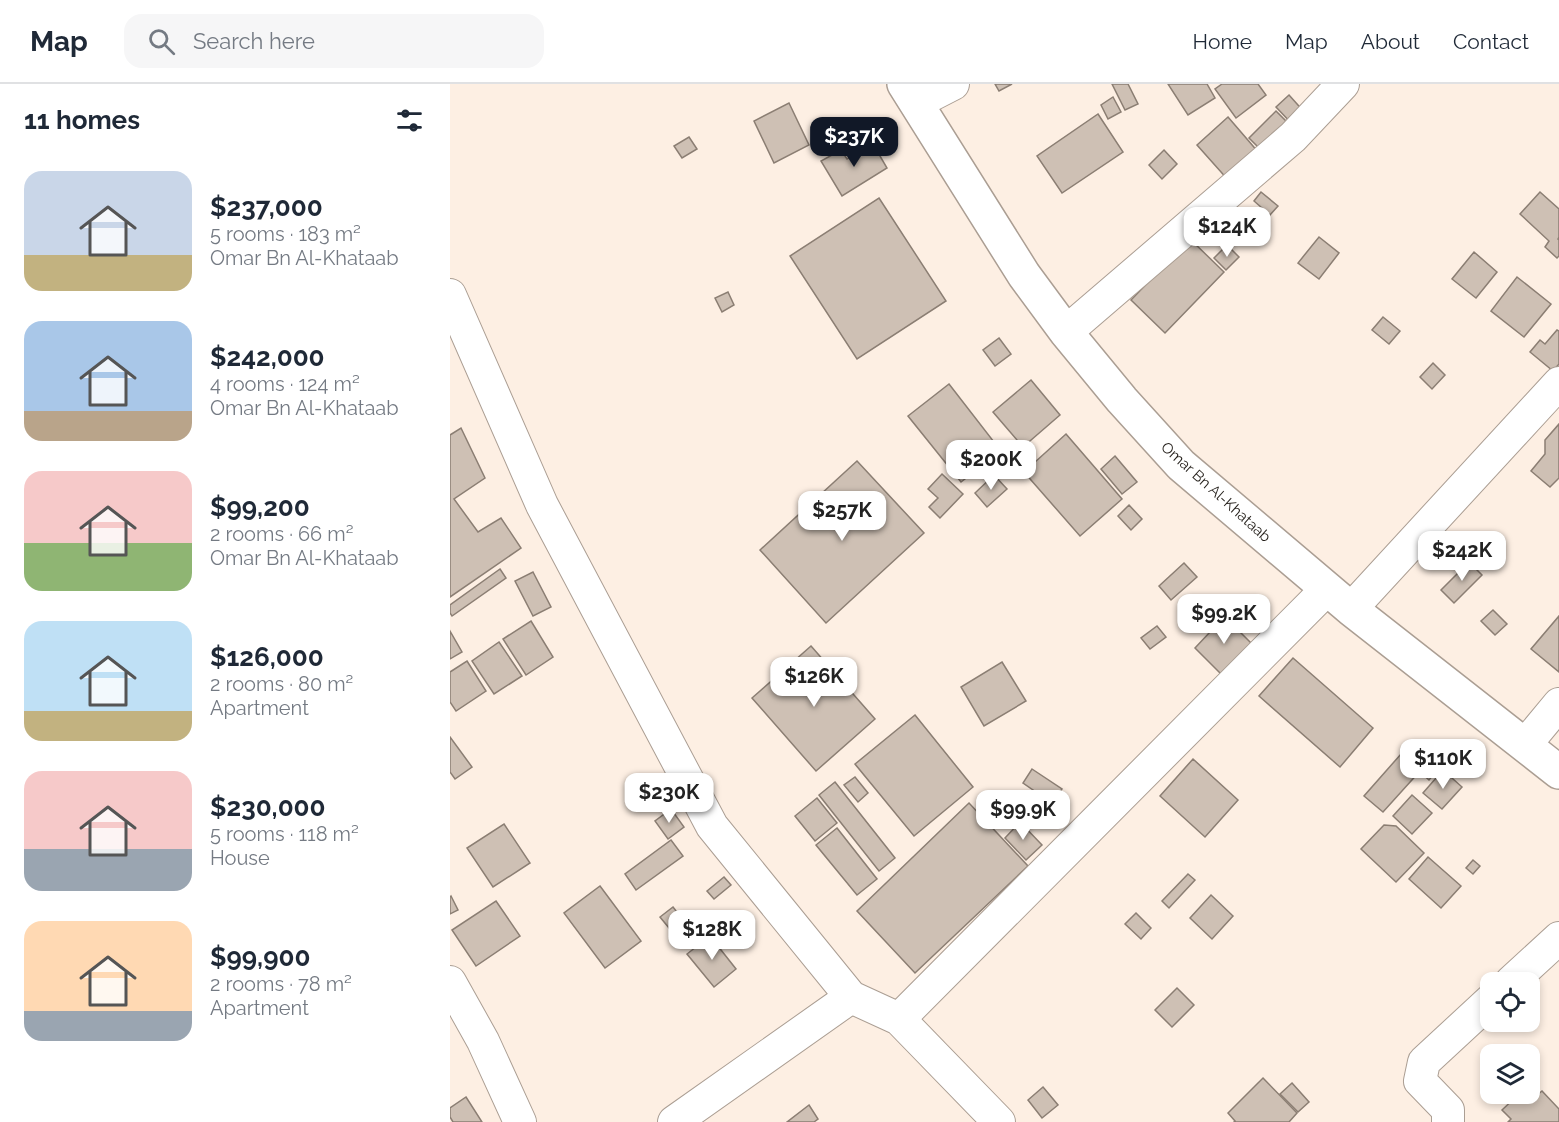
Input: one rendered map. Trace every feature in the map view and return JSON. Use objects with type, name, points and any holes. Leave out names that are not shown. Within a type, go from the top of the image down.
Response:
[{"type":"main road","name":"Omar Bn Al-Khataab","points":[[910,93],[1024,275],[1066,332],[1122,400],[1181,465],[1339,599],[1559,772]]},
{"type":"street","points":[[910,93],[953,84]]},
{"type":"street","points":[[1066,332],[1293,137],[1343,84]]},
{"type":"street","points":[[450,295],[542,505],[712,825],[851,997],[899,1019],[999,1122]]},
{"type":"street","points":[[899,1019],[1339,599],[1559,383]]},
{"type":"street","points":[[1525,745],[1559,704]]},
{"type":"street","points":[[1521,972],[1559,938]]},
{"type":"street","points":[[450,982],[483,1041],[520,1122]]},
{"type":"street","points":[[674,1122],[851,997]]},
{"type":"street","points":[[1448,1122],[1448,1110],[1420,1081],[1424,1062],[1480,1010]]},
{"type":"building","points":[[995,84],[1012,84],[999,91]]},
{"type":"building","points":[[1112,84],[1128,84],[1138,104],[1125,110]]},
{"type":"building","points":[[1168,84],[1207,84],[1215,98],[1188,115]]},
{"type":"building","points":[[1222,84],[1258,84],[1266,95],[1236,118],[1215,89]]},
{"type":"building","points":[[1289,95],[1306,114],[1294,126],[1276,107]]},
{"type":"building","points":[[1113,97],[1121,112],[1108,119],[1101,105]]},
{"type":"building","points":[[789,103],[809,145],[774,163],[754,121]]},
{"type":"building","points":[[1276,111],[1289,124],[1262,151],[1249,138]]},
{"type":"building","points":[[1098,114],[1123,152],[1062,193],[1037,156]]},
{"type":"building","points":[[1228,117],[1259,153],[1229,181],[1197,145]]},
{"type":"building","points":[[689,137],[697,149],[682,158],[674,146]]},
{"type":"building","points":[[873,144],[887,168],[842,196],[821,161],[841,150],[847,159]]},
{"type":"building","points":[[1164,150],[1177,164],[1162,179],[1149,165]]},
{"type":"building","points":[[1261,192],[1278,206],[1270,215],[1254,201]]},
{"type":"building","points":[[1540,192],[1559,209],[1559,256],[1557,258],[1545,247],[1549,241],[1520,214]]},
{"type":"building","points":[[879,198],[946,301],[857,359],[790,256]]},
{"type":"building","points":[[1319,237],[1339,253],[1319,279],[1298,263]]},
{"type":"building","points":[[1190,239],[1224,272],[1165,333],[1131,300]]},
{"type":"building","points":[[1227,245],[1239,257],[1226,270],[1214,258]]},
{"type":"building","points":[[1474,252],[1497,272],[1476,298],[1452,279]]},
{"type":"building","points":[[1517,277],[1551,304],[1524,337],[1491,311]]},
{"type":"building","points":[[728,292],[734,305],[722,312],[715,298]]},
{"type":"building","points":[[1383,317],[1400,331],[1389,344],[1372,330]]},
{"type":"building","points":[[1557,330],[1559,331],[1559,364],[1553,371],[1530,352],[1540,340],[1545,344]]},
{"type":"building","points":[[999,338],[1011,354],[995,366],[983,350]]},
{"type":"building","points":[[1433,363],[1445,375],[1432,389],[1420,377]]},
{"type":"building","points":[[1031,380],[1060,415],[1023,447],[993,412]]},
{"type":"building","points":[[949,384],[1001,451],[961,482],[908,416]]},
{"type":"building","points":[[1559,424],[1559,478],[1550,487],[1531,471],[1545,454],[1545,440]]},
{"type":"building","points":[[461,428],[485,478],[454,499],[478,532],[501,518],[521,548],[450,597],[450,435]]},
{"type":"building","points":[[1066,434],[1122,499],[1080,536],[1024,472]]},
{"type":"building","points":[[1115,456],[1137,482],[1122,494],[1101,469]]},
{"type":"building","points":[[857,461],[924,533],[826,623],[760,550]]},
{"type":"building","points":[[942,474],[963,494],[940,518],[929,507],[938,498],[928,489]]},
{"type":"building","points":[[994,475],[1007,489],[987,507],[975,493]]},
{"type":"building","points":[[1129,505],[1142,519],[1131,530],[1118,516]]},
{"type":"building","points":[[1469,562],[1482,575],[1454,603],[1441,590]]},
{"type":"building","points":[[1184,563],[1197,577],[1171,600],[1159,586]]},
{"type":"building","points":[[500,569],[506,578],[452,616],[450,605]]},
{"type":"building","points":[[533,572],[551,607],[533,616],[515,581]]},
{"type":"building","points":[[1493,610],[1507,624],[1495,635],[1481,621]]},
{"type":"building","points":[[1219,611],[1255,647],[1225,678],[1195,648],[1210,632],[1204,626]]},
{"type":"building","points":[[1559,616],[1559,672],[1531,649]]},
{"type":"building","points":[[531,621],[553,657],[526,675],[503,639]]},
{"type":"building","points":[[1157,626],[1166,637],[1150,649],[1141,638]]},
{"type":"building","points":[[450,631],[462,652],[450,659]]},
{"type":"building","points":[[499,642],[522,676],[494,694],[472,661]]},
{"type":"building","points":[[811,646],[875,719],[816,771],[752,698]]},
{"type":"building","points":[[1293,658],[1373,728],[1340,767],[1259,696]]},
{"type":"building","points":[[467,661],[486,691],[456,711],[450,702],[450,672]]},
{"type":"building","points":[[1002,662],[1026,701],[984,726],[961,687]]},
{"type":"building","points":[[915,715],[973,787],[914,836],[855,764]]},
{"type":"building","points":[[450,737],[472,767],[455,779],[450,772]]},
{"type":"building","points":[[1401,754],[1420,771],[1383,812],[1364,796]]},
{"type":"building","points":[[1193,759],[1238,800],[1205,837],[1160,796]]},
{"type":"building","points":[[1430,760],[1439,768],[1429,780],[1420,772]]},
{"type":"building","points":[[1032,769],[1062,789],[1052,803],[1023,783]]},
{"type":"building","points":[[1443,770],[1462,787],[1442,809],[1423,793]]},
{"type":"building","points":[[855,777],[868,793],[858,802],[844,785]]},
{"type":"building","points":[[835,782],[895,858],[879,871],[819,795]]},
{"type":"building","points":[[1412,795],[1432,813],[1412,834],[1393,816]]},
{"type":"building","points":[[817,798],[837,823],[815,841],[795,816]]},
{"type":"building","points":[[969,803],[1028,866],[915,973],[857,911]]},
{"type":"building","points":[[671,809],[684,827],[668,839],[655,821]]},
{"type":"building","points":[[1020,822],[1042,845],[1026,860],[1005,838]]},
{"type":"building","points":[[504,824],[530,863],[493,887],[467,848]]},
{"type":"building","points":[[1384,825],[1396,826],[1424,853],[1396,882],[1361,849]]},
{"type":"building","points":[[837,828],[877,879],[857,895],[816,845]]},
{"type":"building","points":[[671,840],[683,856],[636,890],[625,874]]},
{"type":"building","points":[[1428,857],[1461,886],[1441,908],[1409,879]]},
{"type":"building","points":[[1473,860],[1480,866],[1473,874],[1466,868]]},
{"type":"building","points":[[1188,874],[1195,880],[1169,908],[1162,901]]},
{"type":"building","points":[[724,877],[731,885],[714,899],[707,891]]},
{"type":"building","points":[[600,886],[641,941],[605,968],[564,913]]},
{"type":"building","points":[[1211,895],[1233,916],[1212,939],[1190,918]]},
{"type":"building","points":[[450,897],[458,910],[450,914]]},
{"type":"building","points":[[496,901],[520,936],[476,966],[452,930]]},
{"type":"building","points":[[673,907],[690,929],[678,939],[660,917]]},
{"type":"building","points":[[1136,913],[1151,928],[1141,939],[1125,924]]},
{"type":"building","points":[[710,936],[736,969],[714,987],[687,954]]},
{"type":"building","points":[[1177,988],[1194,1005],[1172,1027],[1155,1010]]},
{"type":"building","points":[[1263,1078],[1297,1113],[1289,1122],[1234,1122],[1228,1113]]},
{"type":"building","points":[[1292,1083],[1309,1102],[1298,1112],[1280,1094]]},
{"type":"building","points":[[1043,1087],[1058,1105],[1042,1118],[1028,1100]]},
{"type":"building","points":[[1542,1091],[1559,1109],[1559,1122],[1508,1122],[1511,1119],[1502,1110],[1508,1104],[1540,1104]]},
{"type":"building","points":[[466,1097],[482,1122],[453,1122],[450,1117],[450,1108]]},
{"type":"building","points":[[809,1105],[818,1119],[814,1122],[787,1122]]}]
